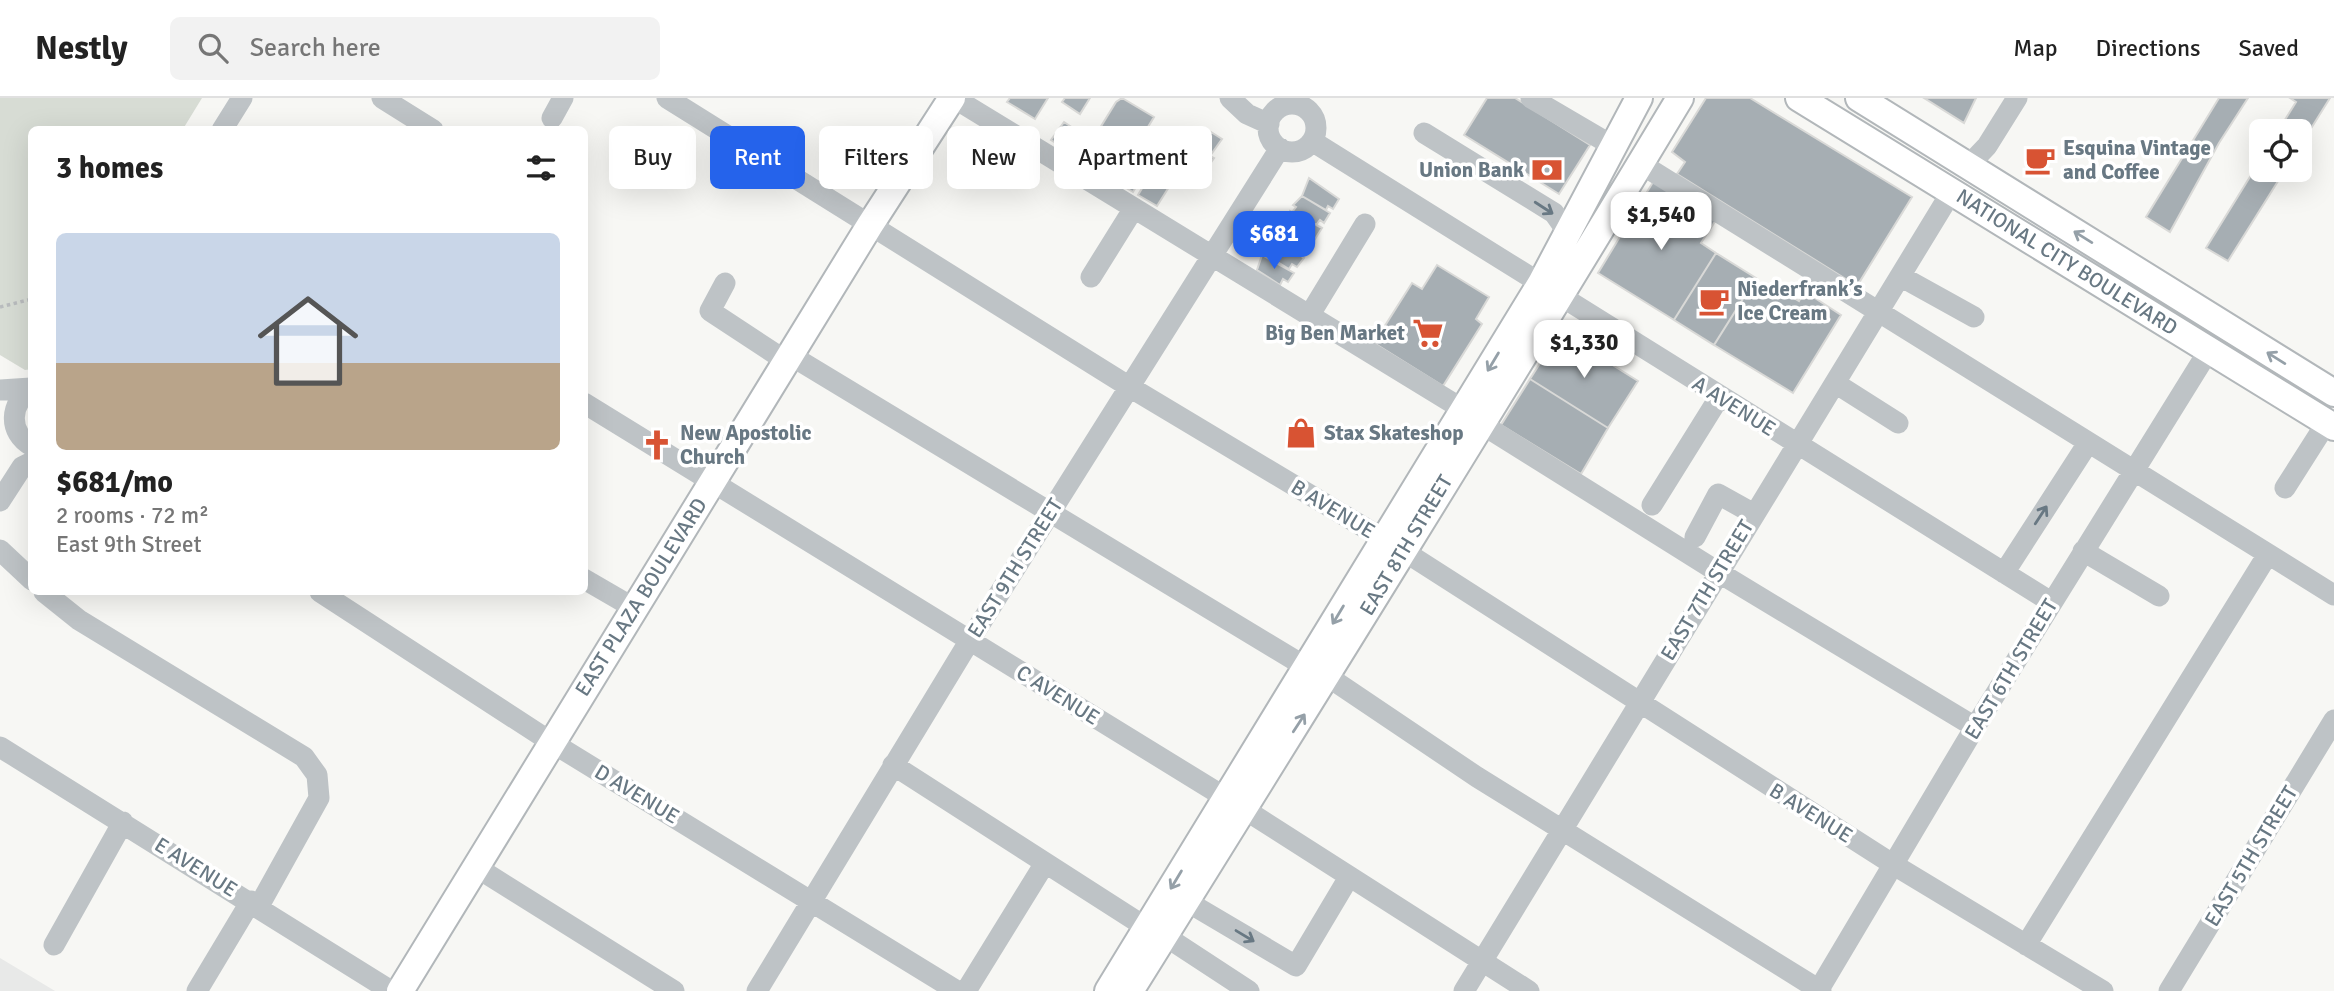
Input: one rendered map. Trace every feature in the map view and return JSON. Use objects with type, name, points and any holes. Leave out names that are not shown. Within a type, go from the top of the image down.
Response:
[{"type":"main road","name":"EAST PLAZA BOULEVARD","points":[[400,991],[870,225],[953,98]]},
{"type":"main road","name":"EAST 8TH STREET","points":[[1550,289],[1568,233],[1639,98]]},
{"type":"main road","name":"EAST 8TH STREET","points":[[1130,991],[1156,932],[1392,545],[1550,289],[1641,164],[1681,98]]},
{"type":"main road","name":"NATIONAL CITY BOULEVARD","points":[[1799,98],[2330,425]]},
{"type":"main road","name":"NATIONAL CITY BOULEVARD","points":[[1859,98],[2334,393]]},
{"type":"main road","points":[[1869,141],[1900,139],[1955,174],[1968,166]]},
{"type":"main road","points":[[1952,191],[1979,187],[2030,215],[2037,217],[2044,213]]},
{"type":"main road","name":"EAST 8TH STREET","points":[[1108,991],[1156,932],[1186,901],[1234,804]]},
{"type":"street","points":[[224,126],[242,98]]},
{"type":"street","points":[[382,98],[427,126]]},
{"type":"street","points":[[552,118],[563,98]]},
{"type":"street","name":"B AVENUE","points":[[667,98],[1128,386],[1392,545],[1894,865],[2103,991]]},
{"type":"street","points":[[953,98],[1472,416],[1718,572],[1975,727]]},
{"type":"street","points":[[1230,98],[1247,114],[1269,124]]},
{"type":"street","points":[[1531,98],[1613,146]]},
{"type":"street","points":[[1968,166],[1987,146],[2017,98]]},
{"type":"street","points":[[1307,103],[1314,119],[1312,141],[1293,152],[1279,148],[1270,138],[1271,117],[1282,106],[1307,103]]},
{"type":"street","points":[[1423,133],[1554,213],[1568,233]]},
{"type":"street","name":"A AVENUE","points":[[1312,141],[2051,602]]},
{"type":"street","name":"EAST 9TH STREET","points":[[757,991],[970,640],[1279,148]]},
{"type":"street","points":[[1641,164],[1877,314],[2334,595]]},
{"type":"street","name":"EAST 7TH STREET","points":[[1464,991],[1560,829],[1952,191]]},
{"type":"street","points":[[1091,277],[1134,208]]},
{"type":"street","points":[[1309,316],[1365,224]]},
{"type":"street","points":[[1900,276],[1974,317]]},
{"type":"street","points":[[725,283],[710,311],[1317,672],[1560,829],[1819,990]]},
{"type":"street","name":"EAST 6TH STREET","points":[[1819,990],[2051,602],[2209,350]]},
{"type":"street","points":[[1835,383],[1899,424]]},
{"type":"street","points":[[0,390],[28,388]]},
{"type":"street","points":[[0,501],[24,449],[16,405],[28,391]]},
{"type":"street","points":[[1652,505],[1720,396]]},
{"type":"street","points":[[0,401],[24,449]]},
{"type":"street","name":"C AVENUE","points":[[588,406],[1234,804],[1529,991]]},
{"type":"street","points":[[2285,488],[2330,425]]},
{"type":"street","points":[[2004,573],[2088,443]]},
{"type":"street","points":[[1695,537],[1718,494],[1754,514]]},
{"type":"street","points":[[0,550],[28,576]]},
{"type":"street","points":[[2083,551],[2158,596]]},
{"type":"street","points":[[2026,945],[2268,554]]},
{"type":"street","points":[[588,581],[634,608]]},
{"type":"street","points":[[48,595],[79,620],[304,757],[317,775],[319,798],[197,991]]},
{"type":"street","name":"D AVENUE","points":[[325,595],[551,742],[957,991]]},
{"type":"street","name":"EAST 5TH STREET","points":[[2169,991],[2334,720]]},
{"type":"street","name":"E AVENUE","points":[[0,747],[255,903],[391,991]]},
{"type":"street","points":[[893,765],[1249,991]]},
{"type":"street","points":[[54,945],[123,822]]},
{"type":"street","points":[[966,991],[1045,863]]},
{"type":"street","points":[[476,867],[674,991]]},
{"type":"street","points":[[1186,901],[1296,967],[1349,877]]},
{"type":"path","points":[[0,307],[28,300]]},
{"type":"shaded area","points":[[0,98],[202,98],[185,126],[28,126],[28,370],[0,355]]},
{"type":"shaded area","points":[[0,958],[55,991],[0,991]]},
{"type":"building","points":[[1010,98],[1048,98],[1035,119],[1007,102]]},
{"type":"building","points":[[1065,98],[1090,98],[1080,114],[1062,102]]},
{"type":"building","points":[[1122,98],[1154,117],[1149,126],[1101,126],[1116,102]]},
{"type":"building","name":"Union Bank","points":[[1487,98],[1515,98],[1590,145],[1559,194],[1464,135]]},
{"type":"building","points":[[1706,98],[1750,98],[1912,197],[1857,286],[1677,174],[1685,162],[1672,152]]},
{"type":"building","points":[[1924,98],[1976,98],[1964,123]]},
{"type":"building","points":[[2219,98],[2248,98],[2219,143],[2170,232],[2146,217]]},
{"type":"building","points":[[2290,98],[2330,98],[2312,127],[2312,119],[2285,119],[2296,102]]},
{"type":"building","points":[[1212,133],[1222,139],[1212,153]]},
{"type":"building","points":[[1309,178],[1339,199],[1333,209],[1328,206],[1326,210],[1302,196]]},
{"type":"building","points":[[2249,178],[2249,182],[2277,182],[2228,261],[2206,248]]},
{"type":"building","points":[[1653,182],[1716,220],[1701,243],[1716,253],[1674,320],[1598,273]]},
{"type":"building","points":[[1142,189],[1168,189],[1157,206],[1138,195]]},
{"type":"building","points":[[1302,196],[1330,213],[1324,223],[1320,220],[1316,225],[1293,211],[1296,207],[1293,205]]},
{"type":"building","points":[[1290,211],[1322,228],[1315,239],[1310,235],[1308,240],[1285,225]]},
{"type":"building","points":[[1285,225],[1313,243],[1307,253],[1301,250],[1299,255],[1276,240],[1278,236],[1275,234],[1280,226]]},
{"type":"building","points":[[1276,240],[1304,258],[1297,267],[1292,264],[1289,269],[1266,255],[1271,241]]},
{"type":"building","name":"Niederfrank’s Ice Cream","points":[[1716,253],[1756,278],[1714,345],[1674,320]]},
{"type":"building","points":[[1262,255],[1294,273],[1288,282],[1283,279],[1280,285],[1257,270]]},
{"type":"building","name":"Big Ben Market","points":[[1437,265],[1489,297],[1476,319],[1482,324],[1443,386],[1374,343],[1412,283],[1422,289]]},
{"type":"building","points":[[1753,283],[1767,291],[1771,284],[1799,301],[1804,291],[1841,315],[1793,393],[1714,345]]},
{"type":"building","points":[[1560,332],[1638,381],[1608,428],[1530,379]]},
{"type":"building","points":[[1530,379],[1608,428],[1581,474],[1501,425]]},
{"type":"place","name":"Esquina Vintage and Coffee","points":[[2040,160]]},
{"type":"place","name":"Union Bank","points":[[1547,170]]},
{"type":"place","name":"Niederfrank’s Ice Cream","points":[[1714,301]]},
{"type":"place","name":"Big Ben Market","points":[[1428,333]]},
{"type":"place","name":"Stax Skateshop","points":[[1301,433]]},
{"type":"place","name":"New Apostolic Church","points":[[657,445]]}]
